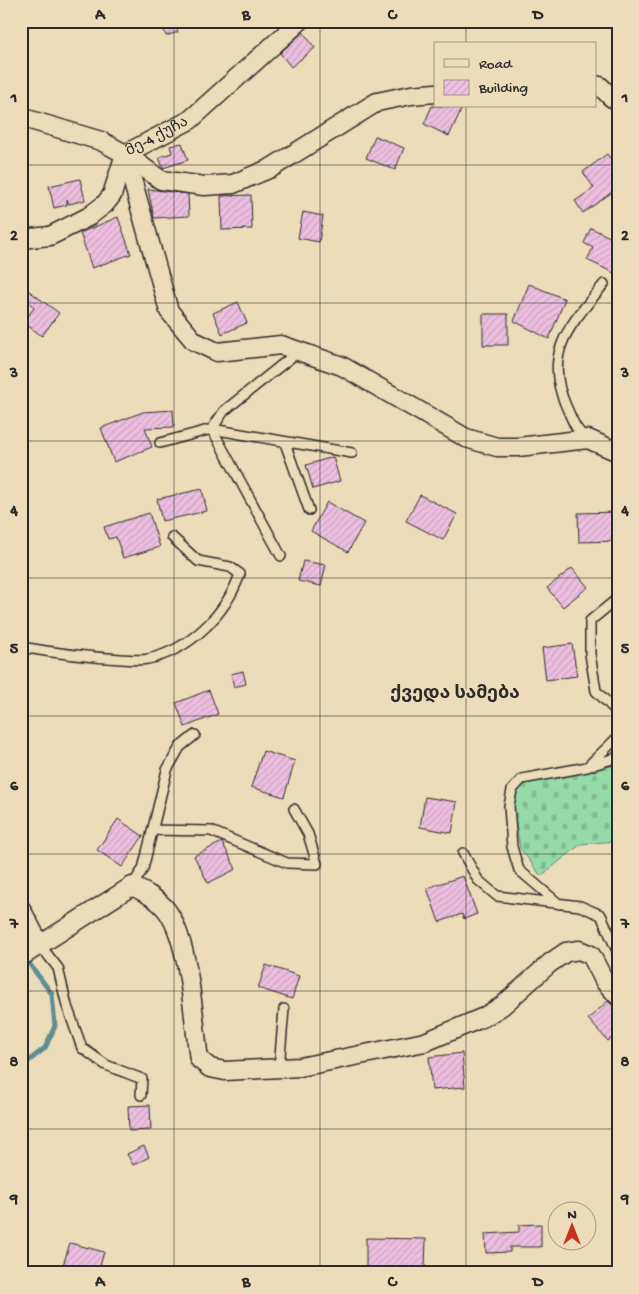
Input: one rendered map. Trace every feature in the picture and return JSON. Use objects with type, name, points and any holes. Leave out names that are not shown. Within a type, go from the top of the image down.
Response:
[{"type":"street","name":"მე-4 ქუჩა","points":[[21,239],[50,236],[88,217],[105,204],[112,195],[125,154],[190,120],[300,21]]},
{"type":"street","points":[[596,85],[600,86],[616,100]]},
{"type":"street","points":[[21,113],[27,119],[101,141],[125,154],[161,180],[204,186],[233,184],[271,168],[377,102],[411,95],[434,93]]},
{"type":"street","points":[[125,154],[169,311],[194,341],[217,352],[281,344],[342,366],[466,438],[497,447],[518,447],[588,439],[618,452]]},
{"type":"street","points":[[21,909],[29,952],[132,886],[150,894],[165,908],[177,929],[186,957],[199,1058],[210,1068],[225,1071],[300,1067],[424,1042],[454,1031],[502,1006],[550,963],[566,952],[579,950],[591,955],[605,982],[618,996]]},
{"type":"lane","points":[[588,439],[578,432],[558,388],[556,364],[567,329],[604,284]]},
{"type":"lane","points":[[212,429],[224,411],[299,351]]},
{"type":"lane","points":[[212,429],[281,556]]},
{"type":"lane","points":[[160,444],[212,429],[352,453]]},
{"type":"lane","points":[[285,443],[309,510]]},
{"type":"lane","points":[[21,647],[80,657],[147,660],[179,648],[200,633],[226,605],[240,574],[230,567],[198,561],[172,537]]},
{"type":"lane","points":[[618,598],[590,621],[590,654],[596,691],[618,713]]},
{"type":"lane","points":[[132,886],[143,869],[166,770],[180,747],[195,735]]},
{"type":"lane","points":[[587,767],[618,737]]},
{"type":"lane","points":[[559,904],[519,870],[512,847],[509,806],[512,790],[522,779],[587,767],[618,757]]},
{"type":"lane","points":[[152,830],[211,831],[287,862],[317,864],[308,834],[294,809]]},
{"type":"lane","points":[[463,853],[478,880],[497,896],[580,906],[600,915],[618,953]]},
{"type":"lane","points":[[29,952],[58,968],[67,1006],[82,1048],[106,1065],[142,1079],[141,1095]]},
{"type":"lane","points":[[280,1068],[284,1008]]},
{"type":"green space","points":[[618,765],[618,841],[581,844],[541,876],[520,848],[512,799],[523,781]]},
{"type":"building","points":[[161,21],[174,21],[178,32],[166,36]]},
{"type":"building","points":[[303,32],[315,48],[291,67],[280,53]]},
{"type":"building","points":[[432,106],[434,108],[462,108],[449,136],[424,124]]},
{"type":"building","points":[[375,136],[404,148],[395,170],[366,158]]},
{"type":"building","points":[[182,143],[188,160],[163,168],[159,157],[172,153],[170,146]]},
{"type":"building","points":[[607,154],[618,169],[618,188],[583,213],[575,201],[594,188],[583,172]]},
{"type":"building","points":[[80,179],[85,200],[69,204],[67,199],[67,205],[54,208],[49,186]]},
{"type":"building","points":[[148,189],[188,194],[189,216],[154,218]]},
{"type":"building","points":[[251,195],[252,229],[222,230],[221,196]]},
{"type":"building","points":[[303,212],[323,216],[319,242],[298,238]]},
{"type":"building","points":[[118,217],[131,254],[92,268],[80,233]]},
{"type":"building","points":[[591,228],[618,241],[618,275],[587,260],[593,248],[584,243]]},
{"type":"building","points":[[529,284],[565,299],[549,339],[514,321]]},
{"type":"building","points":[[21,285],[59,313],[42,336],[23,322],[34,308],[21,293]]},
{"type":"building","points":[[238,302],[247,323],[222,334],[213,313]]},
{"type":"building","points":[[483,314],[508,314],[508,345],[483,345]]},
{"type":"building","points":[[173,410],[174,427],[145,428],[152,447],[114,462],[101,428],[143,412]]},
{"type":"building","points":[[333,457],[340,481],[313,489],[306,465]]},
{"type":"building","points":[[202,489],[207,511],[162,521],[157,499]]},
{"type":"building","points":[[420,495],[457,514],[443,540],[406,521]]},
{"type":"building","points":[[327,502],[364,523],[348,552],[311,531]]},
{"type":"building","points":[[618,512],[618,541],[579,542],[578,513]]},
{"type":"building","points":[[149,513],[160,547],[123,558],[116,537],[108,539],[104,527]]},
{"type":"building","points":[[303,561],[326,565],[321,586],[298,581]]},
{"type":"building","points":[[572,568],[588,587],[563,607],[547,588]]},
{"type":"building","points":[[572,644],[577,676],[546,680],[542,648]]},
{"type":"building","points":[[243,671],[246,684],[234,687],[231,674]]},
{"type":"building","points":[[209,690],[218,714],[185,727],[176,703]]},
{"type":"building","points":[[263,751],[295,761],[284,797],[251,787]]},
{"type":"building","points":[[425,797],[457,802],[452,833],[420,827]]},
{"type":"building","points":[[118,819],[143,836],[122,867],[97,850]]},
{"type":"building","points":[[222,842],[236,869],[208,883],[194,856]]},
{"type":"building","points":[[463,876],[477,914],[464,919],[462,914],[439,922],[427,888]]},
{"type":"building","points":[[266,965],[299,976],[292,999],[258,988]]},
{"type":"building","points":[[608,1001],[618,1010],[618,1032],[608,1041],[588,1019]]},
{"type":"building","points":[[462,1053],[465,1087],[432,1090],[429,1057]]},
{"type":"building","points":[[150,1105],[151,1130],[129,1131],[128,1106]]},
{"type":"building","points":[[144,1146],[149,1157],[133,1165],[127,1154]]},
{"type":"building","points":[[541,1224],[541,1247],[510,1247],[510,1252],[486,1253],[485,1234],[519,1232],[519,1225]]},
{"type":"building","points":[[366,1238],[426,1239],[425,1269],[366,1268]]},
{"type":"building","points":[[70,1243],[104,1252],[98,1273],[63,1265]]},
{"type":"waterway","points":[[21,1067],[45,1048],[55,1026],[52,994],[25,958]]},
{"type":"district","name":"ქვედა სამება","points":[[455,694]]}]
